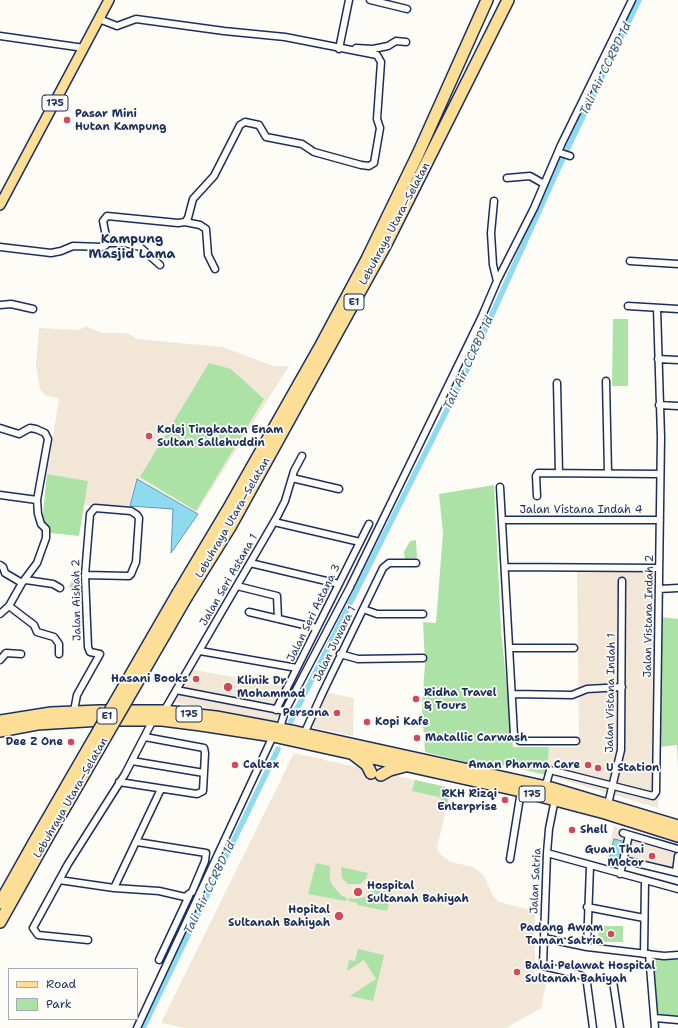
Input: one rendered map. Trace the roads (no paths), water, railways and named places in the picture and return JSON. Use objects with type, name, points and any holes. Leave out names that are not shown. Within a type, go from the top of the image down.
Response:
[{"type":"highway","name":"Lebuhraya Utara–Selatan","points":[[0,903],[41,840],[182,594],[320,347],[367,259],[418,154],[487,0]]},
{"type":"highway","name":"Lebuhraya Utara–Selatan","points":[[182,594],[230,527],[386,244],[508,0]]},
{"type":"highway","name":"175","points":[[0,721],[74,711],[164,711],[276,732],[350,752],[380,754],[409,765],[555,799],[678,836]]},
{"type":"highway","name":"175","points":[[0,731],[37,724],[72,721],[153,720],[304,734],[380,754],[543,787],[608,804],[678,826]]},
{"type":"highway","points":[[350,752],[362,760],[376,774],[409,765]]},
{"type":"highway","name":"Lebuhraya Utara–Selatan","points":[[0,922],[41,840]]},
{"type":"main road","name":"175","points":[[0,203],[4,191],[84,48],[109,0]]},
{"type":"street","points":[[340,47],[349,0]]},
{"type":"street","points":[[370,0],[407,9]]},
{"type":"street","points":[[138,1028],[285,711],[350,587],[482,316],[497,281],[544,184],[564,154],[632,0]]},
{"type":"street","points":[[99,19],[119,26],[133,19],[165,22],[214,30],[285,37],[374,54],[381,59],[376,119],[380,128],[373,164],[366,166],[350,162],[314,152],[302,144],[266,137],[259,125],[243,122],[214,176],[192,202],[188,218],[185,222]]},
{"type":"street","points":[[0,36],[84,48]]},
{"type":"street","points":[[340,47],[373,49],[388,46],[396,41],[406,42]]},
{"type":"street","points":[[507,178],[530,176],[544,184]]},
{"type":"street","points":[[494,201],[491,233],[493,265],[497,281]]},
{"type":"street","points":[[107,243],[102,221],[107,216],[178,223],[185,222],[200,225],[206,229],[209,258],[215,269]]},
{"type":"street","points":[[0,247],[51,253],[73,246],[100,248],[105,246],[107,243],[125,243],[140,247],[160,265]]},
{"type":"street","points":[[630,261],[678,264]]},
{"type":"street","points":[[0,305],[11,304],[32,309]]},
{"type":"street","points":[[628,306],[678,309]]},
{"type":"street","name":"Jalan Vistana Indah 2","points":[[614,786],[653,796],[655,794],[661,437],[657,308]]},
{"type":"street","points":[[658,359],[678,360]]},
{"type":"street","points":[[606,381],[608,473]]},
{"type":"street","points":[[557,383],[559,473]]},
{"type":"street","points":[[659,405],[678,406]]},
{"type":"street","points":[[0,428],[19,434],[33,428],[45,433],[48,439],[37,500],[38,514],[41,524],[46,529],[46,538],[39,558],[10,606],[0,614]]},
{"type":"street","name":"Jalan Seri Astana 1","points":[[164,711],[274,522],[285,501],[292,478],[302,456]]},
{"type":"street","points":[[537,496],[537,474],[660,474]]},
{"type":"street","points":[[292,478],[339,489]]},
{"type":"street","points":[[500,487],[514,735],[517,739],[526,741],[576,741]]},
{"type":"street","points":[[0,495],[37,500]]},
{"type":"street","name":"Jalan Aishah 2","points":[[74,711],[77,695],[100,654],[90,652],[88,647],[85,575],[90,514],[95,508],[130,511],[137,514],[139,518],[135,566],[129,576],[85,575]]},
{"type":"street","name":"Jalan Vistana Indah 4","points":[[502,520],[660,520]]},
{"type":"street","points":[[274,522],[360,542]]},
{"type":"street","name":"Jalan Seri Astana 3","points":[[276,710],[369,524]]},
{"type":"street","name":"Jalan Juwara 1","points":[[304,734],[340,654],[385,565],[398,562],[416,563]]},
{"type":"street","points":[[250,563],[339,584]]},
{"type":"street","points":[[0,565],[4,567],[5,573],[24,581],[53,584],[60,588]]},
{"type":"street","points":[[505,567],[659,568]]},
{"type":"street","name":"Jalan Vistana Indah 1","points":[[608,804],[614,786],[621,750],[622,581]]},
{"type":"street","points":[[237,586],[277,596],[278,619]]},
{"type":"street","points":[[659,589],[678,588]]},
{"type":"street","points":[[10,606],[34,625],[37,632],[54,637],[59,644],[59,654]]},
{"type":"street","points":[[363,609],[377,614],[423,614]]},
{"type":"street","points":[[249,612],[317,628]]},
{"type":"street","points":[[510,648],[574,648]]},
{"type":"street","points":[[200,650],[297,668]]},
{"type":"street","points":[[0,660],[6,653],[21,654]]},
{"type":"street","points":[[340,654],[358,659],[423,658]]},
{"type":"street","points":[[512,694],[572,695],[583,690],[622,687]]},
{"type":"street","points":[[176,690],[285,711]]},
{"type":"street","points":[[88,940],[38,935],[33,928],[59,880],[132,761],[153,720]]},
{"type":"street","points":[[119,782],[197,794],[201,793],[204,773],[204,748],[145,738]]},
{"type":"street","points":[[132,761],[204,773]]},
{"type":"street","points":[[543,787],[547,781],[550,770],[614,786]]},
{"type":"street","points":[[114,888],[161,789]]},
{"type":"street","points":[[510,859],[521,791]]},
{"type":"street","name":"Jalan Satria","points":[[555,799],[549,829],[543,966],[577,974],[584,978],[587,982],[592,1028]]},
{"type":"street","points":[[623,833],[678,849]]},
{"type":"street","points":[[620,874],[629,835]]},
{"type":"street","points":[[137,842],[206,853],[206,861],[201,873],[159,960]]},
{"type":"street","points":[[548,854],[678,889]]},
{"type":"street","points":[[624,860],[677,873],[678,856]]},
{"type":"street","points":[[587,947],[587,907],[590,866]]},
{"type":"street","points":[[59,880],[114,888],[159,891],[185,897],[189,896]]},
{"type":"street","points":[[645,881],[644,918],[655,1028]]},
{"type":"street","points":[[587,907],[644,918]]},
{"type":"street","points":[[544,938],[587,947],[678,956]]},
{"type":"street","points":[[613,981],[620,1028]]},
{"type":"street","points":[[655,1018],[678,1020]]},
{"type":"water","points":[[137,479],[198,514],[171,553],[173,509],[130,506]]},
{"type":"water","points":[[614,839],[626,842],[619,871],[607,868]]},
{"type":"waterway","name":"Tali Air CCRBD 1d","points":[[291,721],[465,374],[563,158],[639,0]]},
{"type":"waterway","name":"Tali Air CCRBD 1d","points":[[143,1028],[278,749]]},
{"type":"place","name":"Pasar Mini Hutan Kampung","points":[[67,120]]},
{"type":"place","name":"Kolej Tingkatan Enam Sultan Sallehuddin","points":[[149,436]]},
{"type":"place","name":"Hasani Books","points":[[196,679]]},
{"type":"place","name":"Klinik Dr Mohammad","points":[[228,687]]},
{"type":"place","name":"Ridha Travel & Tours","points":[[416,699]]},
{"type":"place","name":"Persona","points":[[337,713]]},
{"type":"place","name":"Kopi Kafe","points":[[367,722]]},
{"type":"place","name":"Matallic Carwash","points":[[417,738]]},
{"type":"place","name":"Dee Z One","points":[[71,742]]},
{"type":"place","name":"Caltex","points":[[235,765]]},
{"type":"place","name":"Aman Pharma Care","points":[[588,765]]},
{"type":"place","name":"U Station","points":[[598,768]]},
{"type":"place","name":"RKH Rizqi Enterprise","points":[[505,800]]},
{"type":"place","name":"Shell","points":[[572,830]]},
{"type":"place","name":"Guan Thai Motor","points":[[652,856]]},
{"type":"place","name":"Hospital Sultanah Bahiyah","points":[[358,892]]},
{"type":"place","name":"Hopital Sultanah Bahiyah","points":[[339,916]]},
{"type":"place","name":"Padang Awam Taman Satria","points":[[611,934]]},
{"type":"place","name":"Balai Pelawat Hospital Sultanah Bahiyah","points":[[517,972]]},
{"type":"district","name":"Kampung Masjid Lama","points":[[132,248]]}]
